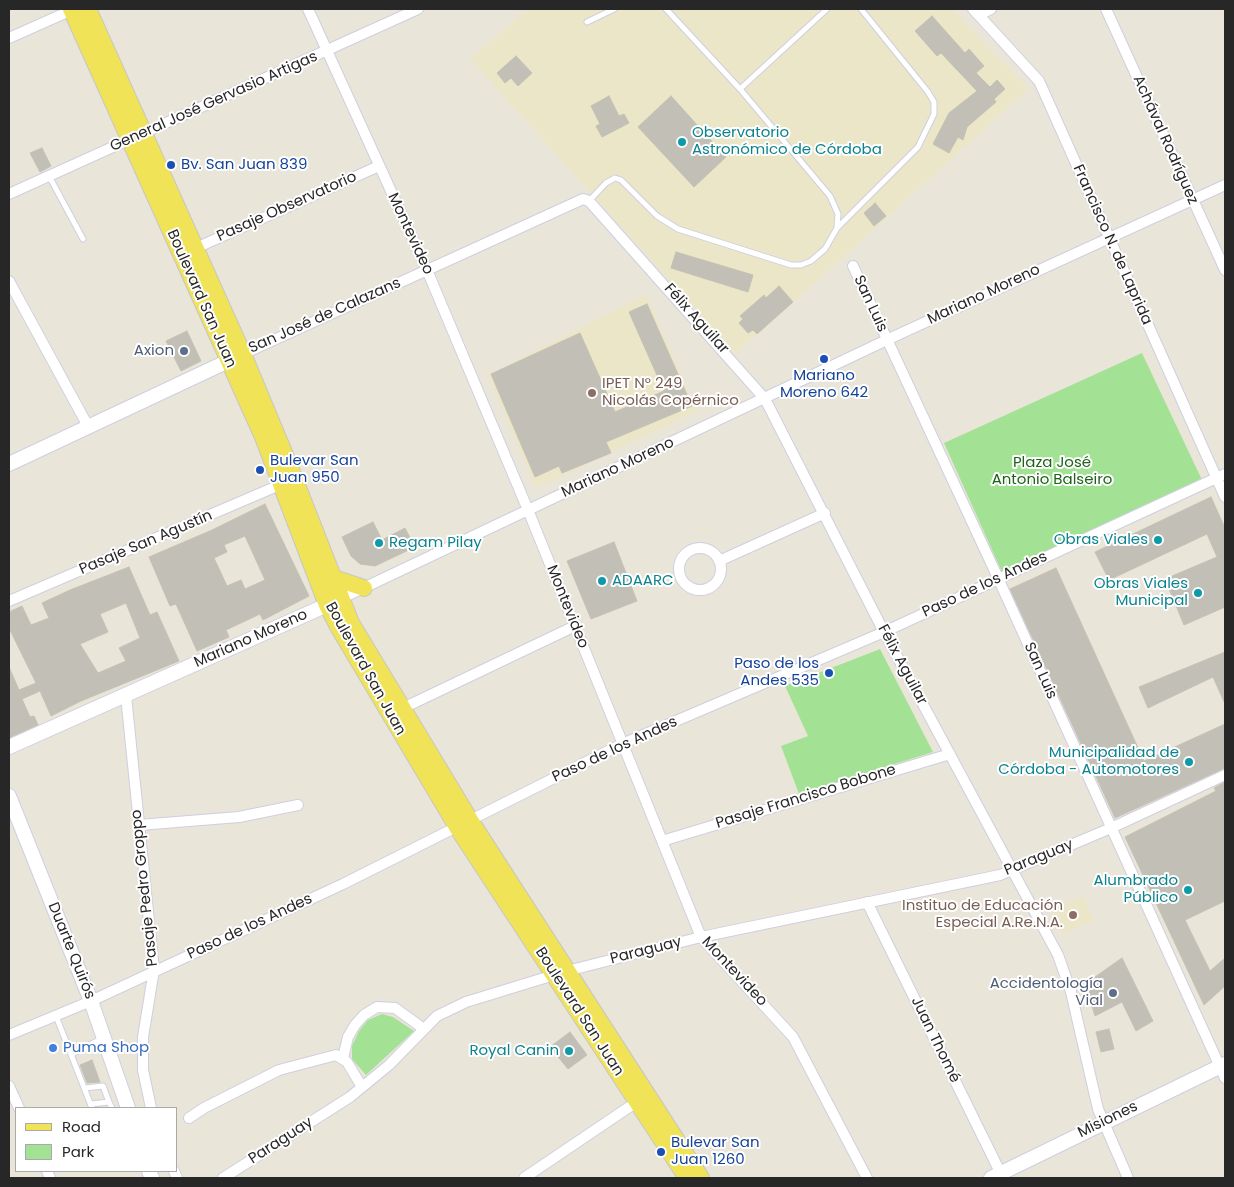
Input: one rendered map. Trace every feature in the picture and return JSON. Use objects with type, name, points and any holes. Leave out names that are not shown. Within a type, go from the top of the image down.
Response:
[{"type":"main road","name":"Boulevard San Juan","points":[[88,9],[196,248],[282,484],[334,602],[351,623],[463,824]]},
{"type":"main road","name":"Boulevard San Juan","points":[[71,10],[129,140],[288,462],[332,577],[334,602],[340,630],[463,824],[643,1098],[701,1178]]},
{"type":"main road","points":[[332,577],[364,588]]},
{"type":"main road","name":"Boulevard San Juan","points":[[643,1098],[686,1178]]},
{"type":"street","name":"Montevideo","points":[[308,9],[427,270],[528,510],[701,938],[792,1037],[867,1178]]},
{"type":"street","name":"General José Gervasio Artigas","points":[[9,194],[418,9]]},
{"type":"street","points":[[976,12],[991,9]]},
{"type":"street","name":"Achával Rodríguez","points":[[1106,9],[1225,270]]},
{"type":"street","points":[[9,38],[71,10]]},
{"type":"street","name":"Francisco N. de Laprida","points":[[976,12],[1038,82],[1108,238],[1221,476],[1225,497]]},
{"type":"street","name":"Pasaje Observatorio","points":[[196,248],[379,166]]},
{"type":"street","name":"Mariano Moreno","points":[[9,747],[334,602],[887,340],[1225,185]]},
{"type":"street","name":"San José de Calazans","points":[[9,464],[89,428],[236,357],[583,199],[590,201]]},
{"type":"street","name":"Félix Aguilar","points":[[590,201],[765,399],[884,632],[1014,870],[1058,955],[1065,973],[1103,1122],[1128,1178]]},
{"type":"street","name":"San Luis","points":[[853,266],[1223,1070]]},
{"type":"street","points":[[9,281],[89,428]]},
{"type":"street","name":"Paso de los Andes","points":[[9,1035],[91,1001],[154,970],[344,884],[622,744],[884,632],[1221,476]]},
{"type":"street","name":"Pasaje San Agustín","points":[[9,601],[282,484]]},
{"type":"street","points":[[719,561],[824,514]]},
{"type":"street","points":[[695,549],[709,550],[719,561],[721,567],[718,580],[708,588],[695,590],[689,587],[681,577],[680,563],[688,552],[695,549]]},
{"type":"street","points":[[401,710],[575,626]]},
{"type":"street","name":"Pasaje Pedro Groppo","points":[[126,696],[154,970],[143,1037],[143,1070],[151,1107]]},
{"type":"street","name":"Pasaje Francisco Bobone","points":[[662,841],[950,754]]},
{"type":"street","name":"Paraguay","points":[[223,1178],[362,1087],[388,1065],[437,1016],[448,1008],[561,973],[701,938],[1014,870],[1111,828],[1225,775]]},
{"type":"street","name":"Duarte Quirós","points":[[9,796],[91,1001],[128,1107]]},
{"type":"street","points":[[139,825],[239,817],[298,805]]},
{"type":"street","name":"Juan Thomé","points":[[867,902],[998,1177]]},
{"type":"street","points":[[343,1058],[348,1037],[355,1025],[364,1015],[377,1007],[395,1008],[424,1029]]},
{"type":"street","points":[[189,1118],[204,1108],[279,1070],[336,1055],[343,1058],[362,1087]]},
{"type":"street","name":"Misiones","points":[[998,1177],[1103,1122],[1223,1070]]},
{"type":"street","points":[[9,1086],[19,1107]]},
{"type":"street","points":[[524,1178],[643,1098]]},
{"type":"lane","points":[[587,22],[614,9]]},
{"type":"lane","points":[[666,9],[740,89],[830,196],[838,214],[837,228]]},
{"type":"lane","points":[[740,89],[827,9]]},
{"type":"lane","points":[[590,201],[606,183],[615,178],[621,180],[668,224],[758,256],[791,265],[801,265],[811,261],[825,249],[837,228],[918,147],[934,114],[934,102],[928,92],[861,9]]},
{"type":"lane","points":[[49,176],[83,239]]},
{"type":"lane","points":[[56,1015],[92,1106],[109,1102]]},
{"type":"lane","points":[[72,1054],[104,1038]]},
{"type":"lane","points":[[85,1088],[103,1086],[112,1107]]},
{"type":"shaded area","points":[[527,9],[953,9],[1029,89],[736,354],[470,59]]},
{"type":"shaded area","name":"IPET N° 249 Nicolás Copérnico","points":[[646,294],[697,412],[536,488],[488,375]]},
{"type":"shaded area","name":"Instituo de Educación Especial A.Re.N.A.","points":[[1083,896],[1094,920],[1063,934],[1052,911]]},
{"type":"green space","name":"Plaza José Antonio Balseiro","points":[[1142,353],[1202,480],[1002,572],[944,443]]},
{"type":"green space","points":[[880,649],[933,752],[799,794],[781,746],[808,736],[785,686]]},
{"type":"green space","points":[[382,1014],[393,1017],[414,1031],[366,1075],[352,1059],[352,1046],[359,1031],[368,1020]]},
{"type":"building","points":[[932,16],[965,53],[969,49],[984,66],[976,73],[990,87],[997,80],[1005,89],[994,99],[996,102],[967,127],[963,140],[958,137],[949,153],[933,144],[949,113],[977,91],[941,53],[937,56],[915,31]]},
{"type":"building","points":[[516,56],[532,73],[518,86],[511,78],[505,83],[497,73]]},
{"type":"building","points":[[609,96],[619,116],[624,114],[629,123],[602,137],[596,126],[600,124],[591,106]]},
{"type":"building","name":"Observatorio Astronómico de Córdoba","points":[[671,96],[726,157],[694,187],[638,127]]},
{"type":"building","points":[[42,148],[51,166],[40,172],[30,153]]},
{"type":"building","points":[[875,203],[886,216],[874,226],[864,213]]},
{"type":"building","points":[[676,252],[753,275],[748,292],[671,268]]},
{"type":"building","points":[[779,286],[793,302],[757,334],[753,330],[748,333],[739,323],[743,319],[740,316],[764,295],[766,298]]},
{"type":"building","name":"IPET N° 249 Nicolás Copérnico","points":[[647,304],[692,406],[606,442],[611,453],[562,473],[559,466],[535,477],[491,374],[580,333],[615,412],[664,391],[629,312]]},
{"type":"building","name":"Axion","points":[[187,331],[201,361],[181,371],[166,341]]},
{"type":"building","points":[[1211,497],[1225,528],[1225,607],[1184,625],[1165,579],[1217,557],[1207,534],[1109,580],[1095,552]]},
{"type":"building","points":[[265,504],[309,596],[263,620],[260,614],[226,630],[229,637],[197,651],[176,604],[170,606],[149,557],[212,530]],"holes":[[[245,536],[265,580],[245,589],[241,580],[227,586],[214,558],[227,552],[224,545]]]},
{"type":"building","name":"Regam Pilay","points":[[373,522],[382,540],[405,528],[415,547],[375,566],[360,564],[351,556],[342,537]]},
{"type":"building","name":"ADAARC","points":[[614,542],[637,601],[591,619],[567,561]]},
{"type":"building","points":[[129,567],[150,615],[157,612],[179,661],[81,701],[51,716],[40,691],[22,699],[30,717],[34,716],[38,725],[9,738],[9,667],[19,690],[36,683],[9,628],[9,612],[22,606],[31,625],[49,618],[42,603]],"holes":[[[126,603],[140,638],[119,648],[126,661],[98,673],[80,644],[108,632],[100,614]]]},
{"type":"building","points":[[1056,568],[1144,761],[1225,724],[1225,768],[1115,818],[1010,589]]},
{"type":"building","points":[[1225,652],[1225,704],[1213,677],[1148,708],[1139,687]]},
{"type":"building","points":[[1225,782],[1225,901],[1185,920],[1210,971],[1225,958],[1225,986],[1204,1005],[1125,837],[1216,791],[1214,788]]},
{"type":"building","name":"Accidentología Vial","points":[[1122,958],[1153,1021],[1136,1031],[1122,1002],[1095,1016],[1085,984]]},
{"type":"building","points":[[1109,1029],[1114,1049],[1101,1052],[1096,1032]]},
{"type":"building","name":"Royal Canin","points":[[570,1032],[587,1055],[568,1069],[550,1047]]},
{"type":"building","points":[[92,1060],[100,1082],[87,1083],[80,1065]]},
{"type":"place","name":"Observatorio Astronómico de Córdoba","points":[[682,142]]},
{"type":"place","name":"Bv. San Juan 839","points":[[171,165]]},
{"type":"place","name":"Axion","points":[[184,351]]},
{"type":"place","name":"Mariano Moreno 642","points":[[824,359]]},
{"type":"place","name":"IPET N° 249 Nicolás Copérnico","points":[[592,393]]},
{"type":"place","name":"Bulevar San Juan 950","points":[[260,470]]},
{"type":"place","name":"Obras Viales","points":[[1158,540]]},
{"type":"place","name":"Regam Pilay","points":[[379,543]]},
{"type":"place","name":"ADAARC","points":[[602,581]]},
{"type":"place","name":"Obras Viales Municipal","points":[[1198,593]]},
{"type":"place","name":"Paso de los Andes 535","points":[[829,673]]},
{"type":"place","name":"Municipalidad de Córdoba - Automotores","points":[[1189,762]]},
{"type":"place","name":"Alumbrado Público","points":[[1188,890]]},
{"type":"place","name":"Instituo de Educación Especial A.Re.N.A.","points":[[1073,915]]},
{"type":"place","name":"Accidentología Vial","points":[[1113,993]]},
{"type":"place","name":"Puma Shop","points":[[53,1048]]},
{"type":"place","name":"Royal Canin","points":[[569,1051]]},
{"type":"place","name":"Bulevar San Juan 1260","points":[[661,1152]]}]
